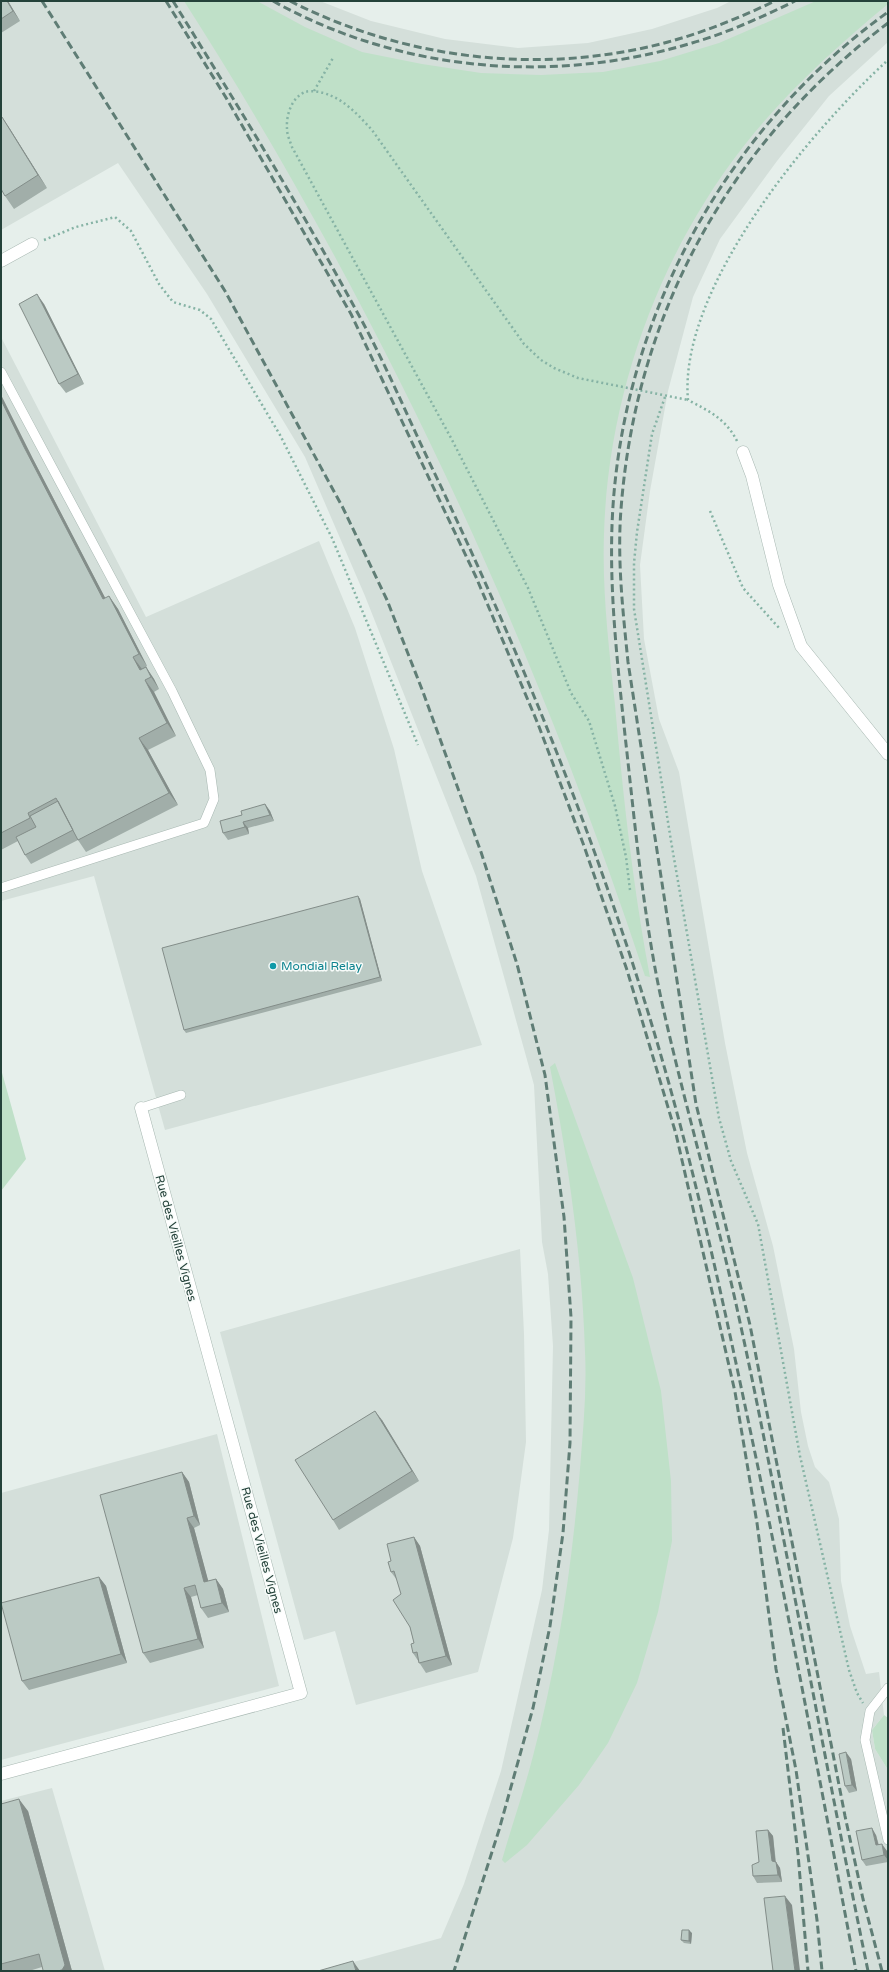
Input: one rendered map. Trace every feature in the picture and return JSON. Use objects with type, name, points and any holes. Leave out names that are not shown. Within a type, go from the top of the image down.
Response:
[{"type":"street","points":[[1,261],[32,244]]},
{"type":"street","points":[[743,452],[752,476],[778,585],[801,646],[888,754]]},
{"type":"street","name":"Rue des Vieilles Vignes","points":[[1,1774],[301,1693],[141,1108]]},
{"type":"lane","points":[[1,372],[172,691],[210,770],[214,799],[204,823],[1,888]]},
{"type":"lane","points":[[141,1108],[181,1095]]},
{"type":"lane","points":[[888,1688],[870,1711],[865,1740],[888,1840]]},
{"type":"path","points":[[314,91],[332,58]]},
{"type":"path","points":[[688,400],[687,389],[690,365],[698,329],[715,283],[737,241],[774,189],[814,138],[868,78],[888,60]]},
{"type":"path","points":[[630,890],[626,856],[615,806],[589,721],[571,693],[528,588],[451,438],[292,147],[286,130],[287,112],[304,92],[314,91],[330,95],[353,110],[372,130],[524,344],[541,360],[554,368],[578,378],[665,397],[688,400],[713,413],[730,427],[743,452]]},
{"type":"path","points":[[32,244],[76,227],[115,217],[131,231],[159,284],[173,302],[200,310],[211,319],[280,434],[332,538],[418,745]]},
{"type":"path","points":[[665,397],[652,434],[637,532],[634,563],[634,609],[671,841],[719,1118],[731,1161],[758,1224],[800,1456],[849,1670],[857,1693],[870,1711]]},
{"type":"path","points":[[710,511],[743,588],[784,632]]},
{"type":"shaded area","points":[[1,1],[320,1],[371,21],[445,39],[518,48],[588,43],[652,29],[717,8],[731,1],[888,1],[888,42],[829,96],[777,161],[720,239],[693,297],[668,391],[650,491],[640,565],[644,639],[659,719],[679,772],[725,1043],[747,1153],[773,1246],[794,1349],[801,1412],[808,1446],[815,1467],[829,1482],[839,1519],[841,1581],[850,1626],[866,1674],[879,1672],[884,1715],[872,1730],[875,1749],[888,1770],[888,1971],[321,1971],[441,1938],[464,1884],[501,1771],[542,1590],[549,1530],[553,1346],[548,1274],[542,1242],[534,1085],[476,876],[365,596],[305,457],[207,294],[118,163],[1,230]]},
{"type":"shaded area","points":[[1,337],[146,617],[319,541],[355,628],[394,749],[422,871],[482,1045],[165,1130],[94,876],[1,901]]},
{"type":"shaded area","points":[[520,1249],[524,1334],[526,1442],[513,1538],[478,1672],[356,1705],[335,1631],[304,1640],[220,1332]]},
{"type":"shaded area","points":[[217,1434],[279,1686],[1,1760],[1,1493]]},
{"type":"shaded area","points":[[52,1788],[105,1971],[1,1971],[1,1801]]},
{"type":"green space","points":[[184,1],[257,1],[305,27],[362,52],[422,64],[481,73],[541,75],[603,72],[660,61],[719,43],[816,1],[888,1],[888,4],[830,54],[776,108],[743,147],[713,189],[686,234],[663,281],[643,330],[627,380],[615,431],[608,482],[604,534],[604,577],[608,641],[625,807],[638,909],[650,977],[645,976],[601,848],[553,722],[501,597],[445,474],[385,352],[322,233],[255,116]]},
{"type":"green space","points":[[555,1063],[633,1278],[661,1391],[671,1481],[672,1541],[658,1612],[637,1683],[608,1743],[579,1785],[527,1845],[505,1863],[502,1860],[533,1756],[557,1649],[573,1541],[584,1410],[585,1367],[581,1280],[563,1138],[550,1067]]},
{"type":"green space","points":[[1,1069],[26,1159],[1,1191]]},
{"type":"green space","points":[[884,1715],[888,1718],[888,1770],[875,1749],[872,1730]]},
{"type":"building","points":[[1,1],[7,1],[13,11],[1,19]]},
{"type":"building","points":[[1,117],[38,175],[5,196],[1,189]]},
{"type":"building","points":[[37,294],[78,374],[59,384],[19,304]]},
{"type":"building","points":[[1,400],[103,599],[109,596],[139,654],[133,657],[140,670],[146,667],[151,677],[145,680],[167,723],[139,738],[169,793],[78,840],[56,798],[28,813],[30,818],[1,833]]},
{"type":"building","points":[[58,801],[73,830],[25,855],[16,837],[36,827],[30,816]]},
{"type":"building","points":[[265,804],[270,815],[243,822],[245,827],[223,833],[220,821],[242,815],[241,811]]},
{"type":"building","name":"Mondial Relay","points":[[358,896],[380,977],[184,1030],[162,948]]},
{"type":"building","points":[[375,1411],[412,1471],[333,1520],[295,1460]]},
{"type":"building","points":[[182,1472],[194,1516],[187,1518],[204,1582],[216,1579],[222,1603],[201,1608],[195,1585],[184,1588],[198,1639],[143,1653],[100,1495]]},
{"type":"building","points":[[414,1537],[446,1656],[419,1663],[417,1652],[413,1653],[411,1644],[414,1643],[410,1627],[393,1600],[401,1594],[394,1571],[391,1572],[388,1562],[391,1561],[387,1544]]},
{"type":"building","points":[[99,1577],[121,1654],[22,1681],[1,1603]]},
{"type":"building","points":[[846,1752],[852,1785],[845,1786],[839,1754]]},
{"type":"building","points":[[19,1799],[65,1965],[62,1970],[44,1971],[39,1954],[1,1964],[1,1804]]},
{"type":"building","points":[[872,1828],[876,1845],[882,1844],[884,1855],[862,1860],[856,1831]]},
{"type":"building","points":[[768,1830],[772,1861],[776,1862],[778,1875],[753,1876],[752,1865],[759,1862],[756,1831]]},
{"type":"building","points":[[785,1896],[795,1971],[773,1971],[764,1898]]},
{"type":"building","points":[[682,1930],[689,1930],[689,1941],[681,1940]]},
{"type":"building","points":[[353,1961],[356,1971],[318,1971]]},
{"type":"railway","points":[[42,1],[225,291],[343,508],[387,600],[423,692],[481,852],[517,964],[545,1075],[564,1217],[571,1317],[570,1443],[563,1533],[550,1626],[533,1708],[499,1830],[454,1971]]},
{"type":"railway","points":[[166,1],[225,96],[351,314],[476,577],[538,724],[584,846],[627,970],[676,1134],[735,1392],[757,1523],[776,1669],[796,1770],[817,1920],[822,1971]]},
{"type":"railway","points":[[173,1],[290,193],[377,350],[498,611],[557,752],[610,896],[672,1093],[710,1246],[768,1518],[807,1712],[856,1971]]},
{"type":"railway","points":[[273,1],[322,25],[373,43],[425,57],[478,64],[532,67],[585,64],[639,56],[692,43],[744,24],[795,1]]},
{"type":"railway","points":[[290,1],[334,21],[380,37],[427,49],[475,56],[524,60],[572,58],[620,52],[668,42],[723,24],[775,1]]},
{"type":"railway","points":[[868,1971],[747,1356],[732,1286],[671,1043],[655,970],[640,869],[619,678],[612,592],[612,535],[613,506],[622,433],[639,363],[664,294],[696,229],[735,167],[780,110],[831,58],[888,12]]},
{"type":"railway","points":[[882,1971],[863,1899],[845,1816],[750,1325],[696,1104],[628,662],[621,586],[620,528],[630,436],[647,366],[670,300],[701,237],[738,177],[782,122],[832,70],[888,23]]},
{"type":"railway","points":[[783,1728],[798,1854],[808,1971]]},
{"type":"place","name":"Mondial Relay","points":[[273,966]]}]
